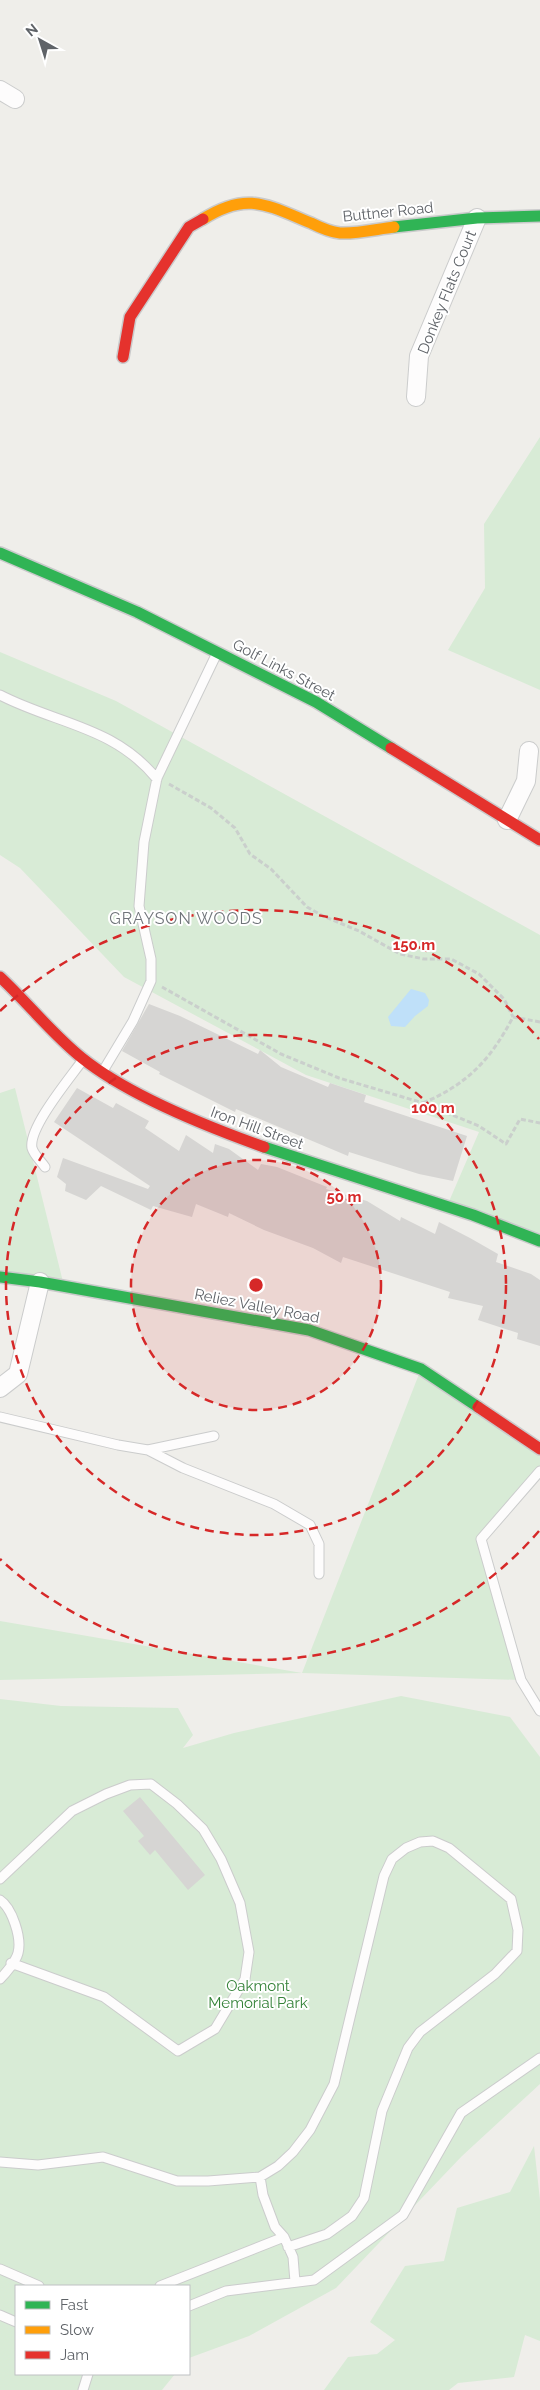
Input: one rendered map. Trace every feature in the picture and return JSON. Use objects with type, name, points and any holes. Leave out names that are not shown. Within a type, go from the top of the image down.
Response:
[{"type":"street","name":"Buttner Road","points":[[123,357],[130,317],[188,227],[215,211],[242,202],[264,204],[319,227],[340,232],[477,218],[540,216]]},
{"type":"street","name":"Donkey Flats Court","points":[[416,396],[419,356],[477,218]]},
{"type":"street","name":"Golf Links Street","points":[[0,553],[136,612],[316,702],[540,840]]},
{"type":"street","points":[[507,820],[526,781],[529,751]]},
{"type":"street","name":"Iron Hill Street","points":[[0,977],[57,1036],[85,1058],[103,1071],[186,1118],[355,1179],[500,1223],[540,1241]]},
{"type":"street","name":"Reliez Valley Road","points":[[0,1277],[40,1282],[309,1330],[421,1369],[540,1449]]},
{"type":"street","points":[[0,1388],[18,1374],[40,1282]]},
{"type":"lane","points":[[103,1071],[133,1022],[151,980],[151,959],[138,906],[144,842],[157,778],[217,652]]},
{"type":"lane","points":[[0,695],[88,729],[142,761],[157,778]]},
{"type":"lane","points":[[45,1167],[32,1147],[32,1138],[39,1124],[85,1058]]},
{"type":"lane","points":[[0,1417],[118,1446],[148,1450],[214,1436]]},
{"type":"lane","points":[[148,1450],[183,1468],[274,1504],[310,1525],[318,1544],[319,1574]]},
{"type":"lane","points":[[540,1471],[481,1539],[521,1680],[540,1711]]},
{"type":"lane","points":[[0,1879],[72,1811],[130,1785],[150,1784],[178,1804],[203,1828],[221,1858],[240,1903],[249,1952],[245,1980],[219,2025],[178,2051],[104,1997],[11,1964]]},
{"type":"lane","points":[[0,2162],[38,2165],[103,2157],[177,2181],[227,2181],[260,2177],[293,2152],[310,2130],[334,2084],[384,1876],[392,1859],[406,1848],[420,1842],[433,1841],[449,1848],[510,1899],[518,1930],[517,1951],[495,1974],[420,2032],[408,2048],[382,2110],[364,2198],[352,2216],[327,2234],[288,2247]]},
{"type":"lane","points":[[0,1900],[7,1904],[17,1929],[18,1953],[0,1978]]},
{"type":"lane","points":[[190,2306],[226,2291],[314,2280],[403,2215],[461,2113],[540,2058]]},
{"type":"lane","points":[[260,2177],[263,2194],[275,2227],[284,2237],[293,2257],[295,2282]]},
{"type":"lane","points":[[163,2285],[284,2237]]},
{"type":"lane","points":[[0,2269],[37,2285]]},
{"type":"lane","points":[[0,2315],[15,2322]]},
{"type":"lane","points":[[83,2390],[88,2375]]},
{"type":"path","points":[[157,778],[211,808],[235,828],[250,854],[271,869],[306,907],[359,931],[400,954],[424,959],[451,959],[472,970],[493,986],[504,999],[513,1017]]},
{"type":"path","points":[[151,980],[281,1054],[339,1078],[423,1103],[479,1126],[506,1144],[520,1119],[540,1122]]},
{"type":"path","points":[[513,1017],[540,1022]]},
{"type":"path","points":[[423,1103],[460,1084],[474,1071],[499,1044],[513,1017]]},
{"type":"green space","points":[[540,437],[540,690],[448,650],[485,588],[484,524]]},
{"type":"green space","points":[[0,652],[116,701],[540,935],[540,1241],[447,1206],[479,1132],[306,1075],[124,977],[20,868],[0,855]]},
{"type":"green space","points":[[15,1088],[64,1286],[0,1277],[0,1093]]},
{"type":"green space","points":[[421,1369],[540,1449],[540,1471],[481,1539],[521,1680],[302,1673]]},
{"type":"green space","points":[[0,1621],[302,1673],[0,1680]]},
{"type":"green space","name":"Oakmont Memorial Park","points":[[401,1696],[510,1717],[540,1757],[540,2084],[462,2156],[336,2288],[249,2336],[190,2358],[190,2285],[15,2285],[15,2375],[174,2375],[162,2390],[0,2390],[0,1699],[61,1706],[178,1708],[193,1735],[183,1748],[234,1733]]},
{"type":"green space","points":[[534,2146],[540,2200],[540,2341],[525,2335],[514,2377],[458,2383],[449,2390],[324,2390],[348,2357],[377,2354],[395,2340],[370,2322],[405,2266],[444,2261],[457,2208],[510,2192]]},
{"type":"water","points":[[411,989],[425,993],[429,1000],[428,1006],[405,1027],[391,1026],[388,1017]]},
{"type":"building","points":[[149,1004],[180,1016],[258,1054],[260,1050],[281,1067],[328,1087],[330,1083],[366,1095],[364,1102],[467,1136],[453,1181],[419,1174],[349,1152],[348,1156],[236,1109],[235,1112],[159,1074],[160,1072],[122,1051]]},
{"type":"building","points":[[77,1088],[113,1108],[116,1103],[149,1121],[145,1128],[179,1151],[186,1135],[213,1153],[215,1144],[229,1149],[258,1170],[261,1164],[277,1167],[327,1187],[326,1189],[367,1201],[400,1221],[401,1217],[435,1234],[439,1222],[470,1238],[498,1254],[496,1262],[531,1274],[540,1280],[540,1346],[517,1339],[518,1333],[478,1320],[483,1306],[448,1298],[450,1292],[343,1257],[341,1263],[313,1248],[264,1230],[229,1213],[228,1217],[196,1204],[192,1217],[153,1206],[151,1210],[101,1186],[86,1200],[65,1191],[66,1184],[57,1177],[63,1158],[148,1189],[150,1186],[54,1122]]},
{"type":"building","points":[[140,1797],[205,1875],[188,1890],[155,1850],[150,1855],[138,1841],[144,1836],[123,1811]]},
{"type":"traffic: fast","points":[[394,227],[477,218],[540,216]]},
{"type":"traffic: fast","points":[[0,553],[137,612],[316,702],[391,748]]},
{"type":"traffic: fast","points":[[264,1147],[473,1215],[540,1241]]},
{"type":"traffic: fast","points":[[0,1277],[40,1282],[309,1330],[421,1369],[478,1407]]},
{"type":"traffic: slow","points":[[203,219],[218,210],[245,203],[269,206],[325,229],[340,233],[394,227]]},
{"type":"traffic: jam","points":[[123,357],[130,317],[189,227],[203,219]]},
{"type":"traffic: jam","points":[[391,748],[540,840]]},
{"type":"traffic: jam","points":[[0,977],[60,1039],[101,1072],[169,1109],[264,1147]]},
{"type":"traffic: jam","points":[[478,1407],[540,1449]]},
{"type":"district","name":"GRAYSON WOODS","points":[[186,918]]}]
